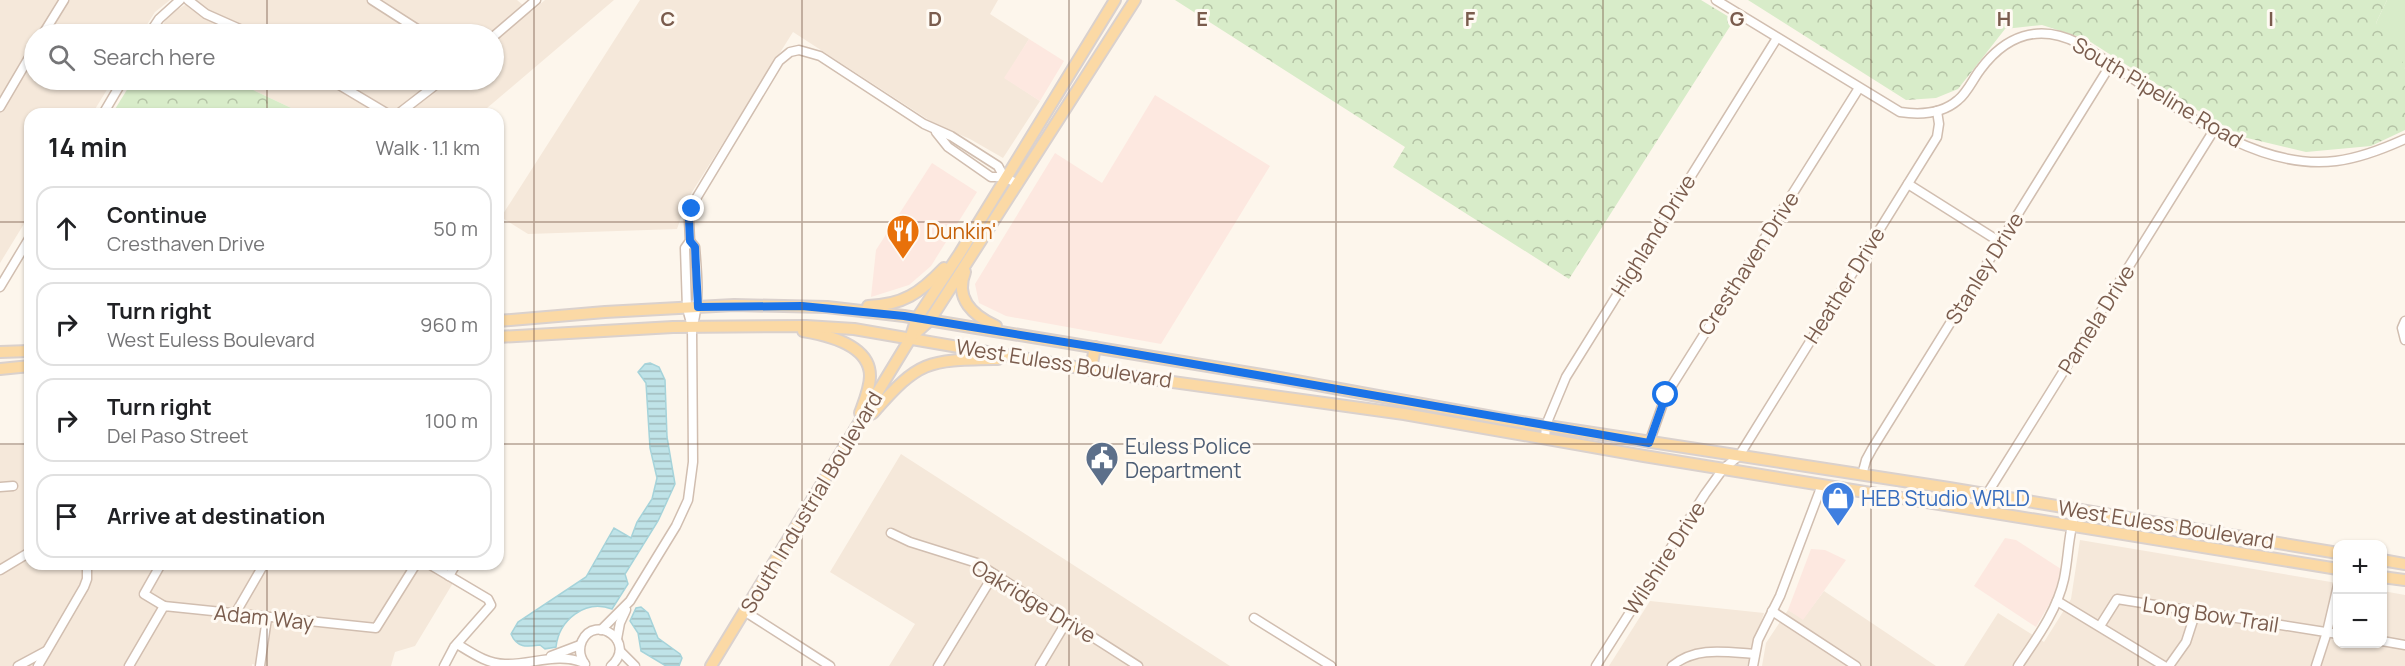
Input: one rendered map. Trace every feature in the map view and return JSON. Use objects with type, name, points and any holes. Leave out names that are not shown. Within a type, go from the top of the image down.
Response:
[{"type":"main road","name":"South Industrial Boulevard","points":[[711,666],[910,339],[917,318],[960,253],[1004,177],[1115,0]]},
{"type":"main road","name":"South Industrial Boulevard","points":[[910,339],[930,320],[1135,0]]},
{"type":"main road","points":[[1084,50],[1097,59]]},
{"type":"main road","points":[[827,308],[895,304],[913,296],[960,253]]},
{"type":"main road","points":[[972,254],[962,279],[962,294],[973,313],[1004,332]]},
{"type":"main road","name":"West Euless Boulevard","points":[[504,321],[744,305],[827,308],[917,318],[1649,443],[1987,494],[2333,552]]},
{"type":"main road","points":[[780,326],[836,339],[859,352],[866,362],[870,377],[856,429]]},
{"type":"main road","name":"West Euless Boulevard","points":[[504,337],[692,327],[780,326],[854,329],[1091,369],[1404,414],[1723,469],[2333,568]]},
{"type":"main road","points":[[1091,369],[1095,347]]},
{"type":"main road","points":[[0,352],[24,351]]},
{"type":"main road","points":[[863,417],[873,413],[907,377],[932,363],[943,360],[1020,358]]},
{"type":"main road","points":[[0,369],[24,367]]},
{"type":"main road","points":[[1186,382],[1202,377],[1205,367]]},
{"type":"main road","points":[[2387,561],[2405,564]]},
{"type":"main road","points":[[2387,577],[2405,580]]},
{"type":"street","points":[[49,24],[64,0]]},
{"type":"street","points":[[156,24],[180,0]]},
{"type":"street","points":[[188,0],[206,14],[228,24]]},
{"type":"street","points":[[372,0],[409,24]]},
{"type":"street","points":[[504,26],[525,4],[536,0]]},
{"type":"street","name":"South Pipeline Road","points":[[1716,0],[1900,112],[1912,114],[1936,111],[1960,99],[1979,71],[2001,46],[2023,36],[2043,33],[2061,36],[2111,64],[2214,130],[2258,151],[2306,161],[2333,162],[2358,157],[2405,138]]},
{"type":"street","name":"Highland Drive","points":[[1545,439],[1546,425],[1566,377],[1777,38]]},
{"type":"street","points":[[616,639],[630,601],[688,500],[693,462],[692,307],[695,247],[690,241],[689,220],[697,197],[779,61],[790,52],[809,51],[820,56],[936,132],[948,147],[991,177],[1004,177],[1018,184]]},
{"type":"street","name":"Stanley Drive","points":[[1862,475],[1872,449],[2111,64]]},
{"type":"street","points":[[0,106],[24,66]]},
{"type":"street","name":"Cresthaven Drive","points":[[1649,443],[1666,395],[1858,88]]},
{"type":"street","points":[[107,108],[117,90]]},
{"type":"street","points":[[348,90],[378,108]]},
{"type":"street","points":[[406,108],[429,90]]},
{"type":"street","name":"Heather Drive","points":[[1739,456],[1937,137],[1939,124],[1936,111]]},
{"type":"street","name":"Pamela Drive","points":[[1983,510],[1987,494],[2214,130]]},
{"type":"street","points":[[1908,184],[2000,242]]},
{"type":"street","points":[[0,287],[24,247]]},
{"type":"street","points":[[2405,321],[2402,328],[2405,340]]},
{"type":"street","name":"Wilshire Drive","points":[[1596,666],[1723,469],[1739,456]]},
{"type":"street","points":[[1753,666],[1755,654],[1780,596],[1822,485]]},
{"type":"street","points":[[0,487],[13,486]]},
{"type":"street","points":[[2018,666],[2042,630],[2057,601],[2064,578],[2071,524],[2077,509]]},
{"type":"street","name":"Oakridge Drive","points":[[891,533],[910,542],[977,563],[1138,666]]},
{"type":"street","points":[[0,570],[24,556]]},
{"type":"street","points":[[38,666],[84,587],[87,570]]},
{"type":"street","points":[[129,666],[164,606],[144,594],[158,570]]},
{"type":"street","points":[[235,614],[261,570]]},
{"type":"street","name":"Adam Way","points":[[164,606],[376,628],[412,570]]},
{"type":"street","points":[[439,570],[488,599],[491,605],[457,644],[444,666]]},
{"type":"street","points":[[449,576],[452,570]]},
{"type":"street","points":[[938,666],[994,574]]},
{"type":"street","points":[[2316,666],[2327,632],[2335,594]]},
{"type":"street","name":"Long Bow Trail","points":[[2100,626],[2117,599],[2333,633]]},
{"type":"street","points":[[586,664],[581,657],[580,645],[586,635],[601,630],[630,601]]},
{"type":"street","points":[[2057,601],[2164,666]]},
{"type":"street","points":[[744,611],[830,666]]},
{"type":"street","points":[[1772,611],[1856,666]]},
{"type":"street","points":[[2169,666],[2186,642],[2196,611]]},
{"type":"street","points":[[260,666],[267,618]]},
{"type":"street","points":[[1254,618],[1331,666]]},
{"type":"street","points":[[1040,666],[1068,621]]},
{"type":"street","points":[[601,630],[607,631],[616,639],[620,651],[635,666]]},
{"type":"street","points":[[2387,642],[2405,645]]},
{"type":"street","points":[[457,644],[487,661],[503,664],[542,659],[568,659],[586,664]]},
{"type":"street","points":[[542,659],[580,645]]},
{"type":"street","points":[[18,666],[46,651]]},
{"type":"street","points":[[611,666],[620,651]]},
{"type":"street","points":[[1672,666],[1697,652],[1755,654]]},
{"type":"shaded area","points":[[0,0],[170,0],[155,12],[147,24],[24,24],[24,90],[107,90],[96,108],[24,108],[24,224],[0,263]]},
{"type":"shaded area","points":[[193,0],[517,0],[531,12],[545,0],[614,0],[487,108],[291,108],[253,90],[504,90],[504,24],[163,24],[175,11]]},
{"type":"shaded area","points":[[640,0],[998,0],[990,14],[1029,39],[1005,78],[1040,101],[1003,158],[970,139],[935,124],[793,32],[687,200],[677,229],[528,234],[504,219],[504,212]]},
{"type":"shaded area","points":[[1029,39],[1064,61],[1040,101],[1004,78]]},
{"type":"shaded area","points":[[1155,95],[1270,166],[1161,344],[1006,316],[979,303],[975,284],[1055,153],[1102,183]]},
{"type":"shaded area","points":[[932,163],[977,192],[931,266],[909,285],[871,297],[876,250]]},
{"type":"shaded area","points":[[0,445],[24,445],[24,570],[453,570],[453,583],[415,646],[395,652],[391,666],[263,666],[252,664],[252,666],[0,666]]},
{"type":"shaded area","points":[[901,454],[1230,666],[889,666],[915,624],[830,572]]},
{"type":"shaded area","points":[[2005,538],[2016,540],[2061,569],[2054,596],[2036,627],[1974,586]]},
{"type":"shaded area","points":[[2080,540],[2333,582],[2333,648],[2387,648],[2387,592],[2405,595],[2405,666],[1964,666],[1998,613],[2044,642],[2071,599]]},
{"type":"shaded area","points":[[1811,549],[1825,550],[1846,560],[1803,620],[1788,610]]},
{"type":"shaded area","points":[[1824,591],[1936,666],[1762,666],[1766,643],[1788,610],[1803,619]]},
{"type":"shaded area","points":[[1650,601],[1764,613],[1747,666],[1609,666]]},
{"type":"green space","points":[[1175,0],[1701,0],[1734,20],[1569,279],[1393,167],[1405,147]]},
{"type":"green space","points":[[1748,0],[2387,0],[2376,23],[2396,44],[2405,69],[2405,130],[2371,146],[2306,152],[2243,137],[2086,39],[2042,25],[2005,29],[1958,89],[1936,98],[1906,100]]},
{"type":"green space","points":[[2387,0],[2405,0],[2405,69],[2376,23]]},
{"type":"green space","points":[[127,90],[253,90],[291,108],[116,108]]},
{"type":"water","points":[[650,363],[659,367],[665,380],[667,437],[675,484],[658,521],[625,574],[628,584],[612,609],[592,607],[575,614],[562,628],[556,647],[545,649],[540,645],[519,644],[511,634],[518,622],[586,577],[614,528],[631,538],[637,522],[652,499],[657,478],[650,448],[646,383],[638,372],[645,364]]},
{"type":"water","points":[[641,607],[648,613],[658,638],[680,654],[682,658],[679,666],[666,666],[641,651],[638,633],[630,621],[636,608]]},
{"type":"place","name":"Dunkin'","points":[[903,260]]},
{"type":"place","name":"Euless Police Department","points":[[1102,487]]},
{"type":"place","name":"HEB Studio WRLD","points":[[1838,527]]},
{"type":"route","points":[[692,209],[689,220],[690,241],[695,247],[698,307],[802,306],[904,316],[1274,377],[1649,443],[1666,395]]}]
